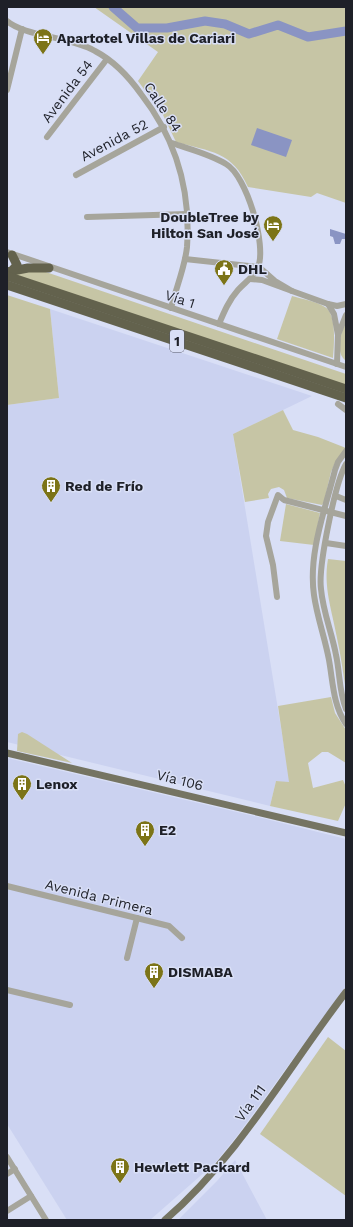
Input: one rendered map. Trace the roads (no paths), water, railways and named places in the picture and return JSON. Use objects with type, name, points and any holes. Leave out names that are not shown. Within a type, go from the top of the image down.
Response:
[{"type":"highway","points":[[8,274],[17,265],[10,253]]},
{"type":"highway","points":[[8,274],[28,268],[49,268]]},
{"type":"highway","name":"1","points":[[8,274],[346,389]]},
{"type":"highway","name":"1","points":[[7,285],[346,398]]},
{"type":"highway","points":[[7,290],[85,316],[182,343]]},
{"type":"main road","name":"Vía 106","points":[[7,753],[346,833]]},
{"type":"main road","name":"Vía 111","points":[[165,1220],[222,1162],[253,1123],[346,992]]},
{"type":"street","name":"Calle 84","points":[[7,20],[22,29],[75,42],[95,50],[132,81],[164,127],[172,144],[183,179],[187,214],[185,259],[171,308]]},
{"type":"street","points":[[7,90],[22,29]]},
{"type":"street","name":"Avenida 54","points":[[47,137],[107,59]]},
{"type":"street","name":"Avenida 52","points":[[76,175],[164,127]]},
{"type":"street","points":[[172,144],[227,164],[241,180],[251,202],[259,245],[259,267],[231,299],[218,324]]},
{"type":"street","points":[[87,217],[187,214]]},
{"type":"street","name":"Vía 1","points":[[10,253],[49,268],[346,367]]},
{"type":"street","points":[[185,259],[259,267],[275,281],[292,291]]},
{"type":"street","points":[[250,279],[262,280],[328,304],[337,306],[346,304]]},
{"type":"street","points":[[328,304],[334,314],[338,335],[337,364]]},
{"type":"street","points":[[334,314],[346,315],[338,335]]},
{"type":"street","points":[[338,404],[346,410]]},
{"type":"street","points":[[346,451],[336,466],[313,564],[313,589],[336,654],[342,696],[346,709]]},
{"type":"street","points":[[346,464],[342,471],[336,496],[320,574],[320,607],[336,702],[346,724]]},
{"type":"street","points":[[277,597],[273,565],[266,536],[267,524],[278,495],[284,500],[346,516]]},
{"type":"street","points":[[336,496],[346,500]]},
{"type":"street","points":[[326,543],[346,546]]},
{"type":"street","name":"Avenida Primera","points":[[7,886],[170,926],[182,938]]},
{"type":"street","points":[[126,958],[137,918]]},
{"type":"street","points":[[7,990],[70,1005]]},
{"type":"street","points":[[7,1157],[46,1220]]},
{"type":"street","points":[[7,1174],[15,1169]]},
{"type":"street","points":[[7,1211],[31,1196]]},
{"type":"waterway","points":[[113,7],[137,28],[167,28],[205,21],[225,24],[249,34],[278,25],[308,37],[346,31]]},
{"type":"place","name":"Apartotel Villas de Cariari","points":[[43,55]]},
{"type":"place","name":"DoubleTree by Hilton San José","points":[[273,242]]},
{"type":"place","name":"DHL","points":[[224,286]]},
{"type":"place","name":"Red de Frío","points":[[51,503]]},
{"type":"place","name":"Lenox","points":[[22,801]]},
{"type":"place","name":"E2","points":[[145,847]]},
{"type":"place","name":"DISMABA","points":[[154,989]]},
{"type":"place","name":"Hewlett Packard","points":[[120,1184]]}]
